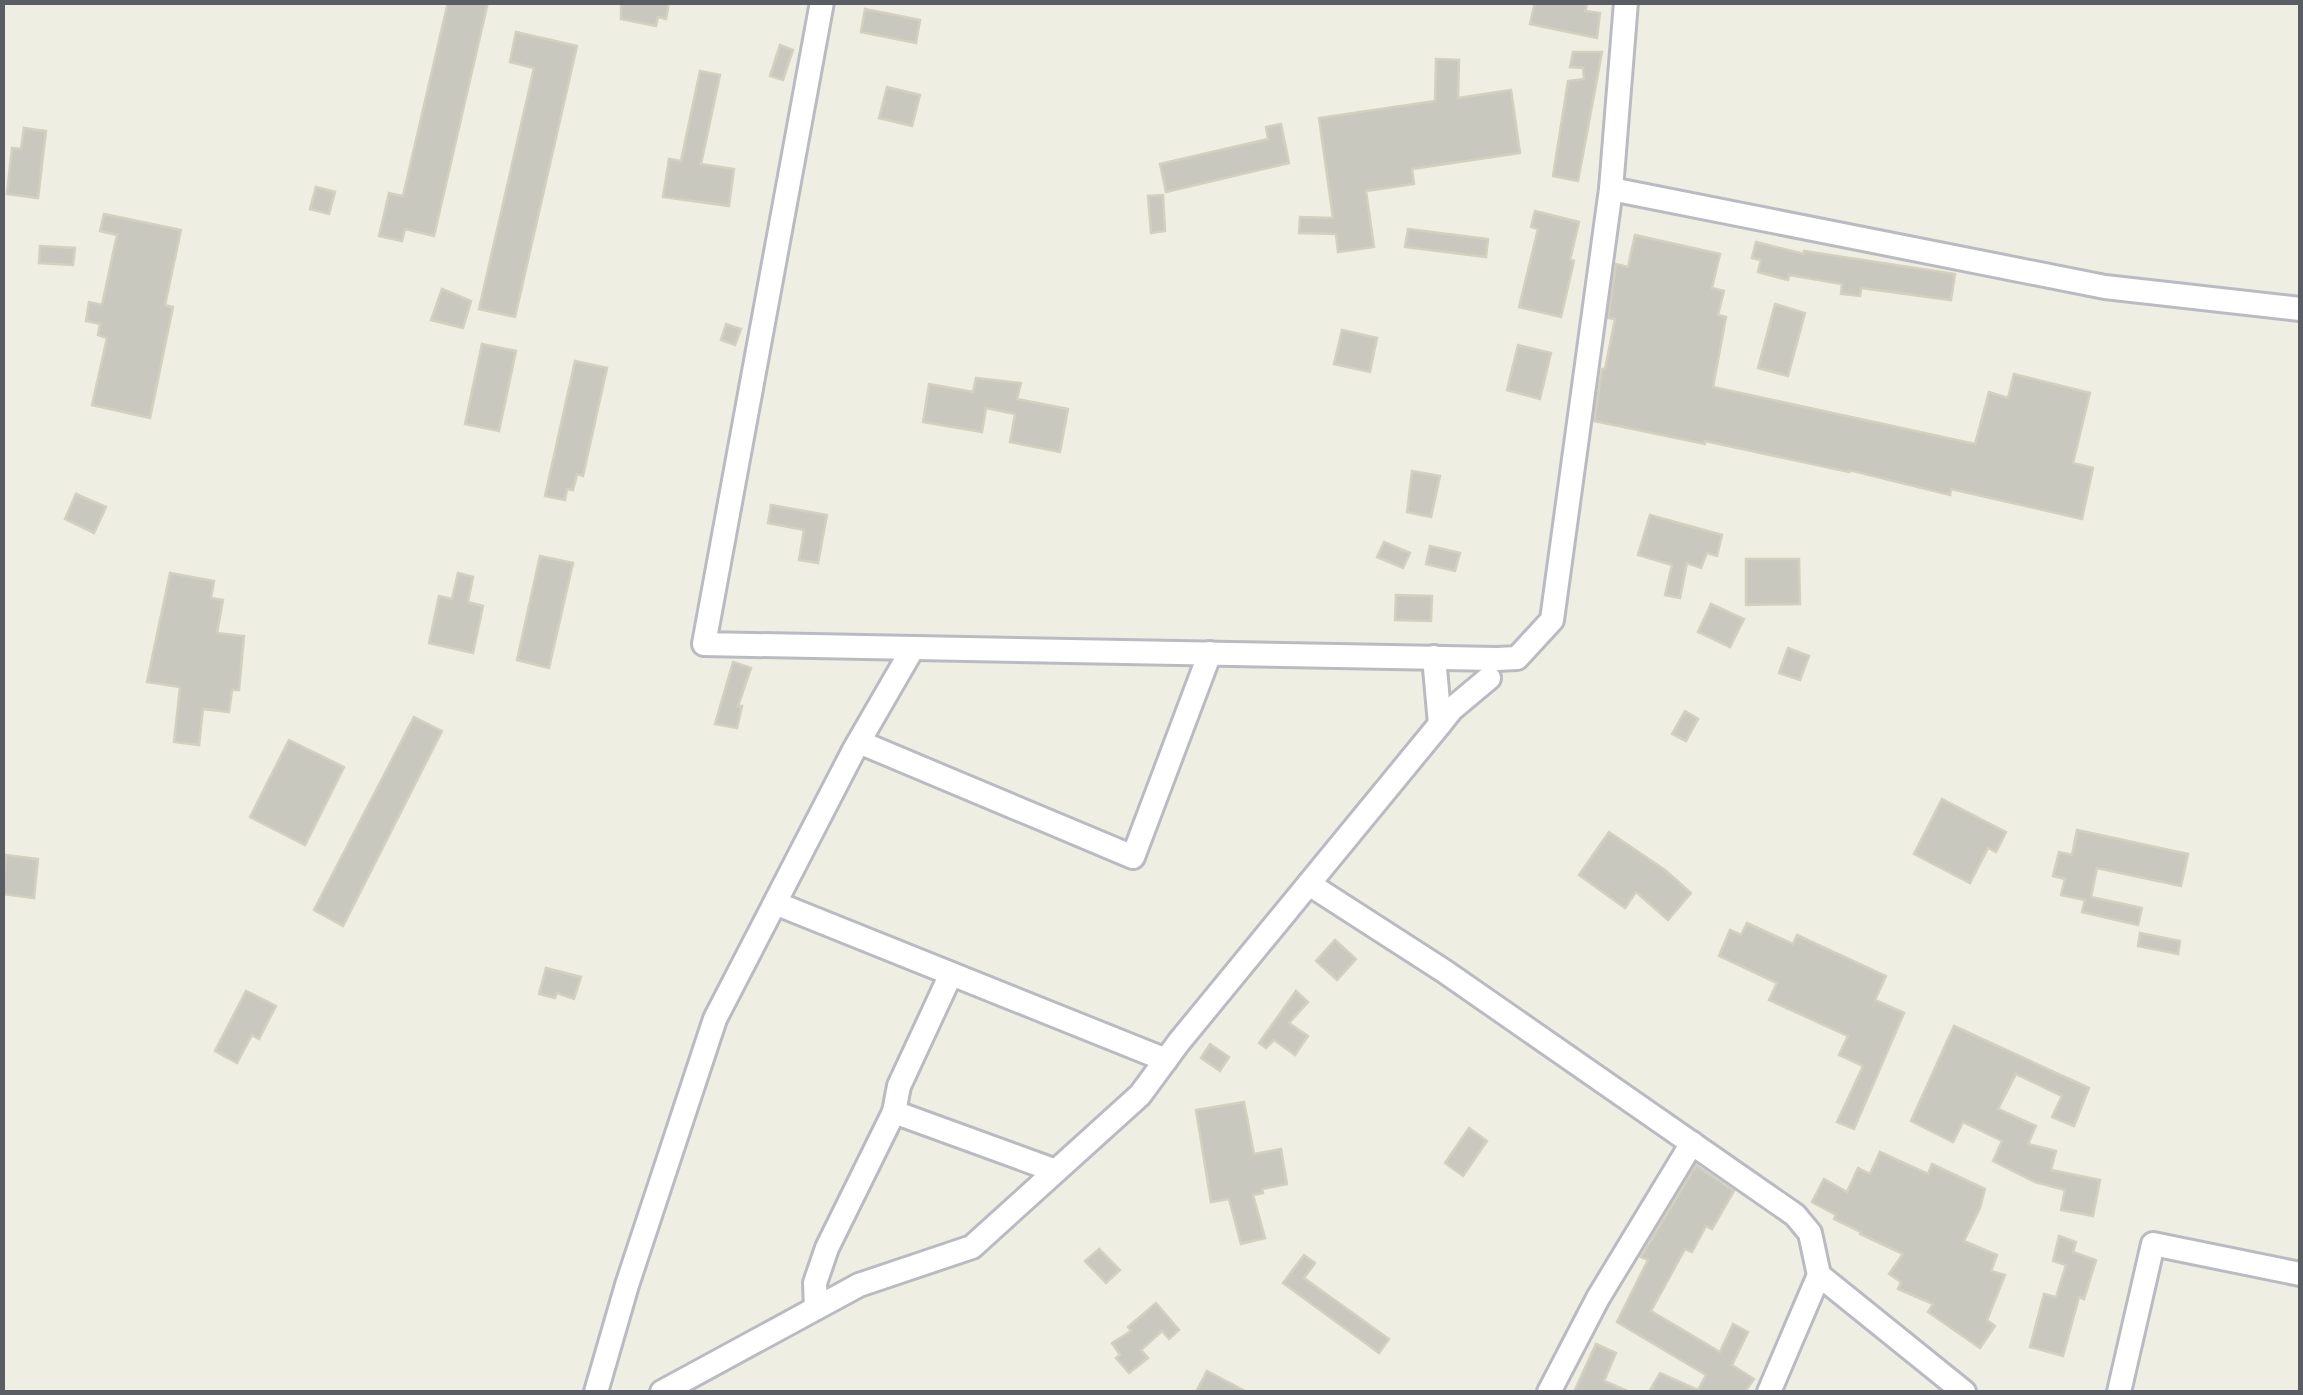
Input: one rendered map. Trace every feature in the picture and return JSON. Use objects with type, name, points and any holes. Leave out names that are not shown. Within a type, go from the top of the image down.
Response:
[{"type":"street","points":[[822,2],[704,644],[1518,658],[1552,620],[1611,188],[1626,2]]},
{"type":"street","points":[[1611,188],[2105,287],[2300,309]]},
{"type":"street","points":[[596,1392],[627,1284],[715,1019],[859,742],[913,648]]},
{"type":"street","points":[[859,742],[1133,857],[1210,653]]},
{"type":"street","points":[[1434,657],[1440,724]]},
{"type":"street","points":[[662,1392],[859,1285],[972,1247],[1140,1096],[1452,709],[1489,678]]},
{"type":"street","points":[[1309,884],[1444,972],[1796,1215],[1810,1233],[1819,1275],[1769,1392]]},
{"type":"street","points":[[775,904],[1166,1060]]},
{"type":"street","points":[[816,1308],[815,1282],[827,1248],[894,1112],[899,1086],[951,974]]},
{"type":"street","points":[[894,1112],[1056,1172]]},
{"type":"street","points":[[1549,1392],[1598,1298],[1692,1143]]},
{"type":"street","points":[[2118,1392],[2153,1244],[2300,1274]]},
{"type":"street","points":[[1819,1275],[1964,1392]]},
{"type":"building","points":[[448,2],[488,2],[434,236],[405,229],[402,241],[379,236],[389,193],[403,196]]},
{"type":"building","points":[[621,2],[669,2],[666,19],[658,17],[656,26],[621,19]]},
{"type":"building","points":[[1535,2],[1588,2],[1585,11],[1600,13],[1597,38],[1530,24]]},
{"type":"building","points":[[865,9],[920,20],[916,43],[861,32]]},
{"type":"building","points":[[516,32],[577,46],[515,317],[479,309],[534,68],[510,62]]},
{"type":"building","points":[[780,45],[793,50],[783,80],[770,76]]},
{"type":"building","points":[[1573,52],[1602,52],[1578,181],[1553,176],[1568,81],[1584,79],[1583,68],[1570,67]]},
{"type":"building","points":[[1436,59],[1459,60],[1458,98],[1511,90],[1520,153],[1412,169],[1414,184],[1366,191],[1374,247],[1338,252],[1336,234],[1299,233],[1300,217],[1333,218],[1319,118],[1435,101]]},
{"type":"building","points":[[700,71],[720,75],[701,164],[734,169],[729,206],[663,197],[669,159],[681,161]]},
{"type":"building","points":[[887,87],[920,95],[912,126],[879,118]]},
{"type":"building","points":[[1281,124],[1289,163],[1166,192],[1160,164],[1268,139],[1266,127]]},
{"type":"building","points":[[24,128],[46,131],[38,198],[7,194],[12,148],[21,149]]},
{"type":"building","points":[[316,187],[335,192],[329,214],[310,209]]},
{"type":"building","points":[[1163,195],[1165,231],[1151,233],[1148,196]]},
{"type":"building","points":[[1535,211],[1579,222],[1561,317],[1519,307],[1538,229],[1531,227]]},
{"type":"building","points":[[104,214],[181,230],[165,305],[173,307],[150,418],[92,405],[107,338],[98,335],[100,324],[86,321],[89,302],[102,305],[117,235],[100,231]]},
{"type":"building","points":[[1408,229],[1488,239],[1486,257],[1405,247]]},
{"type":"building","points":[[1635,235],[1720,254],[1712,288],[1724,291],[1718,315],[1726,317],[1713,387],[1975,444],[1989,392],[2008,398],[2014,374],[2090,393],[2073,463],[2093,468],[2082,519],[1951,489],[1950,495],[1849,470],[1594,421],[1615,319],[1608,318],[1616,264],[1628,267]]},
{"type":"building","points":[[1756,242],[1804,254],[1955,274],[1951,300],[1861,288],[1860,296],[1841,294],[1842,284],[1789,275],[1788,280],[1758,272],[1761,260],[1752,258]]},
{"type":"building","points":[[40,246],[75,248],[73,265],[39,263]]},
{"type":"building","points":[[442,289],[471,301],[463,328],[431,320]]},
{"type":"building","points":[[1775,304],[1805,313],[1788,376],[1758,368]]},
{"type":"building","points":[[726,324],[741,329],[735,345],[721,340]]},
{"type":"building","points":[[1342,330],[1377,338],[1370,372],[1334,364]]},
{"type":"building","points":[[482,344],[516,351],[499,431],[465,424]]},
{"type":"building","points":[[1518,345],[1551,353],[1540,399],[1507,390]]},
{"type":"building","points":[[575,361],[607,368],[583,476],[577,474],[573,490],[567,489],[565,500],[545,496]]},
{"type":"building","points":[[976,378],[1021,383],[1017,399],[1068,409],[1060,452],[1010,442],[1015,414],[986,408],[982,432],[923,422],[929,384],[973,392]]},
{"type":"building","points":[[1412,471],[1440,476],[1431,517],[1407,512]]},
{"type":"building","points":[[76,494],[106,507],[94,533],[65,519]]},
{"type":"building","points":[[771,505],[827,515],[818,563],[799,560],[804,530],[768,523]]},
{"type":"building","points":[[1650,515],[1722,535],[1717,556],[1707,553],[1701,568],[1687,563],[1680,598],[1665,595],[1672,565],[1638,555]]},
{"type":"building","points":[[1384,542],[1410,553],[1403,568],[1377,557]]},
{"type":"building","points":[[1430,546],[1460,553],[1455,571],[1426,564]]},
{"type":"building","points":[[540,556],[573,563],[549,668],[517,660]]},
{"type":"building","points":[[1746,559],[1799,559],[1800,604],[1746,605]]},
{"type":"building","points":[[170,573],[214,581],[211,598],[223,600],[217,633],[244,636],[239,690],[232,690],[229,712],[203,709],[199,745],[174,742],[180,687],[147,682]]},
{"type":"building","points":[[458,573],[473,577],[468,602],[483,606],[473,653],[429,643],[439,596],[452,599]]},
{"type":"building","points":[[1396,595],[1432,596],[1431,621],[1395,620]]},
{"type":"building","points":[[1711,604],[1744,619],[1730,647],[1698,632]]},
{"type":"building","points":[[1788,648],[1809,656],[1800,680],[1779,673]]},
{"type":"building","points":[[733,662],[751,668],[738,706],[742,706],[737,728],[715,724]]},
{"type":"building","points":[[1685,711],[1698,719],[1686,741],[1672,734]]},
{"type":"building","points":[[414,717],[442,731],[343,926],[314,910]]},
{"type":"building","points":[[289,740],[344,767],[305,845],[250,817]]},
{"type":"building","points":[[1942,799],[2006,832],[1996,852],[1988,848],[1970,883],[1914,854]]},
{"type":"building","points":[[2077,830],[2188,854],[2181,886],[2097,868],[2091,897],[2142,908],[2138,925],[2082,912],[2085,900],[2061,895],[2065,879],[2053,876],[2059,852],[2072,855]]},
{"type":"building","points":[[1609,832],[1691,893],[1668,920],[1636,892],[1625,908],[1579,875]]},
{"type":"building","points":[[6,855],[38,859],[34,898],[2,894]]},
{"type":"building","points":[[1747,923],[1793,944],[1797,935],[1886,976],[1875,1000],[1904,1013],[1854,1129],[1837,1122],[1863,1066],[1839,1055],[1848,1036],[1769,1000],[1777,983],[1719,956],[1730,930],[1741,935]]},
{"type":"building","points":[[2140,933],[2180,941],[2178,954],[2138,946]]},
{"type":"building","points":[[1335,940],[1356,959],[1337,980],[1316,961]]},
{"type":"building","points":[[546,968],[581,977],[574,999],[557,993],[555,998],[539,994]]},
{"type":"building","points":[[246,991],[276,1006],[259,1039],[252,1035],[237,1063],[215,1051]]},
{"type":"building","points":[[1296,991],[1308,1002],[1289,1023],[1308,1036],[1295,1055],[1274,1040],[1266,1048],[1259,1043]]},
{"type":"building","points":[[1954,1026],[2089,1088],[2074,1126],[2052,1117],[2062,1096],[2016,1074],[1998,1109],[2036,1126],[2028,1144],[2056,1151],[2051,1170],[2100,1180],[2093,1216],[2061,1210],[2065,1190],[2035,1182],[1993,1161],[2002,1141],[1963,1122],[1953,1142],[1911,1121]]},
{"type":"building","points":[[1210,1044],[1229,1057],[1220,1071],[1201,1058]]},
{"type":"building","points":[[1244,1102],[1254,1154],[1281,1149],[1287,1184],[1253,1195],[1265,1238],[1241,1244],[1229,1199],[1211,1202],[1196,1110]]},
{"type":"building","points":[[1469,1128],[1487,1141],[1463,1176],[1445,1163]]},
{"type":"building","points":[[1880,1152],[1928,1174],[1932,1164],[1985,1189],[1964,1241],[1997,1255],[1991,1271],[2005,1275],[1987,1320],[1995,1326],[1980,1348],[1928,1312],[1933,1304],[1898,1289],[1901,1282],[1889,1274],[1903,1254],[1860,1234],[1812,1202],[1824,1179],[1847,1192],[1858,1168],[1870,1174]]},
{"type":"building","points":[[1696,1165],[1734,1191],[1712,1229],[1706,1226],[1692,1252],[1685,1249],[1651,1311],[1720,1352],[1733,1324],[1748,1332],[1732,1365],[1754,1379],[1745,1392],[1649,1392],[1660,1373],[1698,1390],[1706,1375],[1617,1322],[1648,1260],[1641,1257]]},
{"type":"building","points":[[2059,1236],[2076,1242],[2073,1252],[2096,1260],[2084,1299],[2079,1297],[2063,1356],[2030,1347],[2044,1294],[2056,1297],[2066,1265],[2053,1261]]},
{"type":"building","points":[[1099,1249],[1120,1270],[1106,1283],[1085,1261]]},
{"type":"building","points":[[1304,1255],[1315,1263],[1304,1278],[1389,1339],[1379,1353],[1283,1283]]},
{"type":"building","points":[[1156,1303],[1179,1330],[1169,1339],[1162,1331],[1141,1350],[1148,1358],[1129,1373],[1116,1358],[1120,1355],[1112,1343],[1131,1331],[1128,1327]]},
{"type":"building","points":[[1596,1344],[1616,1353],[1604,1381],[1630,1392],[1574,1392]]},
{"type":"building","points":[[1207,1371],[1247,1392],[1196,1392]]}]
